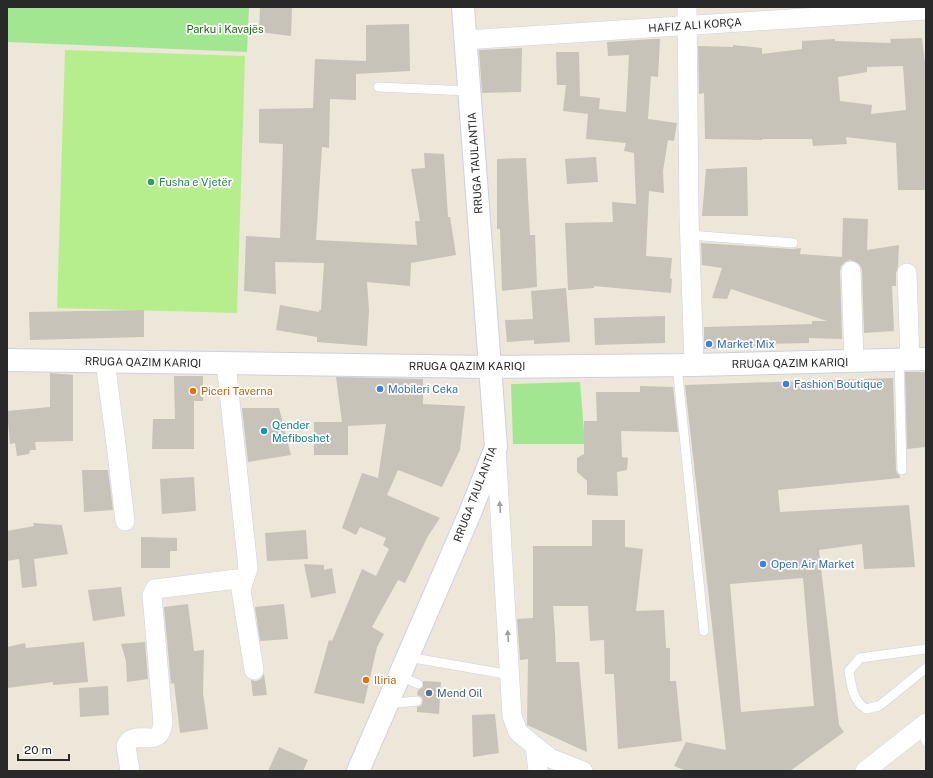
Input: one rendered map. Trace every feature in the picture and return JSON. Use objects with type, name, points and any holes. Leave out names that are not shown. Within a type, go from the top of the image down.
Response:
[{"type":"street","name":"RRUGA TAULANTIA","points":[[358,771],[388,704],[409,672],[496,447],[462,7]]},
{"type":"street","name":"HAFIZ ALI KORÇA","points":[[465,40],[687,16],[926,10]]},
{"type":"street","points":[[685,366],[689,235],[687,16]]},
{"type":"street","points":[[850,271],[854,362]]},
{"type":"street","points":[[908,273],[911,360]]},
{"type":"street","name":"RRUGA QAZIM KARIQI","points":[[7,360],[490,367],[685,366],[911,360]]},
{"type":"street","points":[[105,361],[125,521]]},
{"type":"street","points":[[226,363],[248,568],[241,590],[254,670]]},
{"type":"street","points":[[496,447],[511,675],[512,716],[518,732],[550,758],[583,771]]},
{"type":"street","points":[[130,771],[126,746],[130,740],[136,738],[152,738],[158,736],[162,732],[163,723],[152,595],[155,589],[245,578]]},
{"type":"street","points":[[865,771],[925,730]]},
{"type":"street","points":[[535,746],[538,771]]},
{"type":"lane","points":[[378,87],[469,90]]},
{"type":"lane","points":[[689,235],[793,243]]},
{"type":"lane","points":[[902,470],[911,360]]},
{"type":"lane","points":[[685,366],[704,631]]},
{"type":"lane","points":[[926,649],[860,658],[849,671],[851,686],[859,705],[866,709],[879,706],[926,668]]},
{"type":"lane","points":[[409,672],[511,675]]},
{"type":"lane","points":[[388,704],[417,702]]},
{"type":"green space","name":"Parku i Kavajës","points":[[7,7],[249,7],[247,52],[7,42]]},
{"type":"green space","name":"Fusha e Vjetër","points":[[65,50],[245,56],[237,313],[57,308]]},
{"type":"green space","points":[[580,382],[585,444],[513,444],[511,384]]},
{"type":"building","points":[[260,7],[292,7],[291,36],[259,32]]},
{"type":"building","points":[[409,24],[410,71],[356,74],[356,100],[330,99],[329,148],[322,147],[316,240],[417,245],[415,221],[420,221],[411,169],[425,168],[424,153],[444,154],[448,217],[450,217],[456,255],[411,263],[410,286],[367,282],[369,310],[367,346],[317,342],[317,337],[276,330],[280,305],[319,312],[319,310],[321,310],[324,263],[275,262],[276,294],[244,291],[246,236],[280,238],[283,144],[259,143],[259,109],[313,108],[315,59],[366,61],[366,25]]},
{"type":"building","points":[[922,38],[926,71],[926,190],[898,190],[896,143],[846,137],[847,144],[813,146],[812,139],[705,139],[704,93],[699,94],[698,46],[733,47],[733,45],[762,48],[762,54],[802,49],[802,41],[835,39],[835,41],[891,43],[890,39]],"holes":[[[903,66],[906,110],[871,114],[872,105],[840,101],[838,77],[867,72],[867,67]]]},
{"type":"building","points":[[660,39],[658,77],[651,76],[648,119],[677,123],[674,141],[668,140],[663,171],[664,193],[649,191],[646,256],[672,258],[670,278],[672,279],[671,293],[594,286],[594,288],[568,290],[565,223],[613,222],[612,202],[636,204],[634,153],[624,151],[626,143],[586,139],[588,114],[563,111],[566,85],[557,85],[556,52],[579,52],[580,96],[600,98],[599,109],[626,112],[629,55],[608,56],[607,42]]},
{"type":"building","points":[[522,48],[521,92],[482,93],[479,50]]},
{"type":"building","points":[[596,157],[598,182],[567,184],[565,159]]},
{"type":"building","points":[[526,158],[530,235],[535,235],[537,287],[502,291],[500,229],[497,229],[497,159]]},
{"type":"building","points":[[747,167],[748,216],[702,216],[706,169]]},
{"type":"building","points":[[843,218],[868,219],[867,250],[899,245],[896,286],[892,286],[894,331],[864,333],[862,270],[860,265],[850,260],[841,266],[840,271],[842,339],[809,338],[809,343],[758,344],[758,347],[704,349],[704,327],[812,324],[812,321],[827,321],[731,289],[727,299],[712,298],[722,268],[702,265],[701,243],[793,249],[801,248],[800,254],[842,257]]},
{"type":"building","points":[[566,288],[570,342],[534,344],[534,340],[507,342],[505,320],[533,319],[531,291]]},
{"type":"building","points":[[144,310],[144,337],[30,340],[29,312]]},
{"type":"building","points":[[665,316],[665,343],[595,345],[594,318]]},
{"type":"building","points":[[905,372],[926,372],[926,447],[907,449]]},
{"type":"building","points":[[50,373],[73,375],[73,441],[35,442],[36,450],[30,450],[29,454],[17,456],[15,443],[10,444],[7,411],[50,407]]},
{"type":"building","points":[[174,376],[203,376],[203,401],[194,401],[194,449],[152,449],[153,419],[175,419]]},
{"type":"building","points":[[336,377],[423,379],[423,404],[465,406],[460,450],[442,487],[398,470],[387,495],[440,518],[428,536],[405,583],[398,580],[372,627],[384,634],[377,647],[364,704],[314,693],[329,640],[332,641],[362,569],[376,576],[389,549],[383,545],[386,538],[360,527],[356,535],[342,528],[362,473],[378,478],[386,424],[348,426],[348,455],[314,455],[314,422],[342,422]]},
{"type":"building","name":"Open Air Market","points":[[893,378],[896,470],[900,478],[778,490],[780,512],[909,505],[915,567],[864,569],[862,544],[819,550],[839,725],[844,732],[790,771],[686,771],[674,766],[686,742],[726,750],[685,385]],"holes":[[[803,578],[814,706],[741,712],[730,584]]]},
{"type":"building","points":[[640,386],[673,387],[678,432],[621,431],[622,457],[628,458],[627,470],[617,472],[618,496],[587,495],[587,481],[577,472],[577,458],[584,454],[584,421],[597,421],[596,392],[640,392]]},
{"type":"building","name":"Qender Mefiboshet","points":[[242,408],[279,408],[291,455],[248,462]]},
{"type":"building","points":[[82,470],[108,470],[113,510],[84,512]]},
{"type":"building","points":[[194,477],[196,511],[162,514],[160,479]]},
{"type":"building","points":[[592,520],[625,520],[625,547],[643,549],[636,611],[664,610],[666,648],[670,648],[670,681],[676,681],[682,741],[618,749],[614,674],[605,674],[604,640],[590,641],[588,606],[553,606],[556,662],[579,662],[587,752],[527,725],[528,659],[520,660],[517,619],[533,618],[533,546],[592,546]]},
{"type":"building","points":[[33,523],[62,525],[68,554],[34,559],[37,586],[22,588],[19,559],[7,561],[7,531],[34,526]]},
{"type":"building","points":[[306,530],[308,559],[267,561],[265,533]]},
{"type":"building","points":[[141,537],[177,538],[177,551],[170,551],[170,568],[141,568]]},
{"type":"building","points":[[304,564],[324,565],[324,570],[332,568],[336,593],[311,598]]},
{"type":"building","points":[[121,587],[125,616],[93,621],[88,590]]},
{"type":"building","points":[[188,604],[194,651],[204,650],[203,693],[208,729],[180,733],[174,683],[171,684],[164,607]]},
{"type":"building","points":[[284,604],[288,639],[260,641],[255,607]]},
{"type":"building","points":[[84,642],[88,682],[53,685],[53,682],[7,688],[7,647],[25,643],[26,648]]},
{"type":"building","points":[[145,642],[148,679],[127,682],[126,661],[121,644]]},
{"type":"building","points":[[264,674],[267,695],[253,696],[251,680],[256,681],[261,679]]},
{"type":"building","name":"Mend Oil","points":[[423,681],[441,682],[439,714],[417,712],[417,707],[421,706],[423,701],[422,697],[417,695],[418,690],[423,687]]},
{"type":"building","points":[[108,686],[109,715],[80,717],[79,688]]},
{"type":"building","points":[[495,714],[499,753],[473,757],[472,715]]},
{"type":"building","points":[[279,747],[308,760],[303,771],[268,771]]},
{"type":"place","name":"Fusha e Vjetër","points":[[151,182]]},
{"type":"place","name":"Market Mix","points":[[709,344]]},
{"type":"place","name":"Fashion Boutique","points":[[786,384]]},
{"type":"place","name":"Mobileri Ceka","points":[[380,389]]},
{"type":"place","name":"Piceri Taverna","points":[[193,391]]},
{"type":"place","name":"Qender Mefiboshet","points":[[264,431]]},
{"type":"place","name":"Open Air Market","points":[[763,564]]},
{"type":"place","name":"Iliria","points":[[366,680]]},
{"type":"place","name":"Mend Oil","points":[[429,693]]}]
